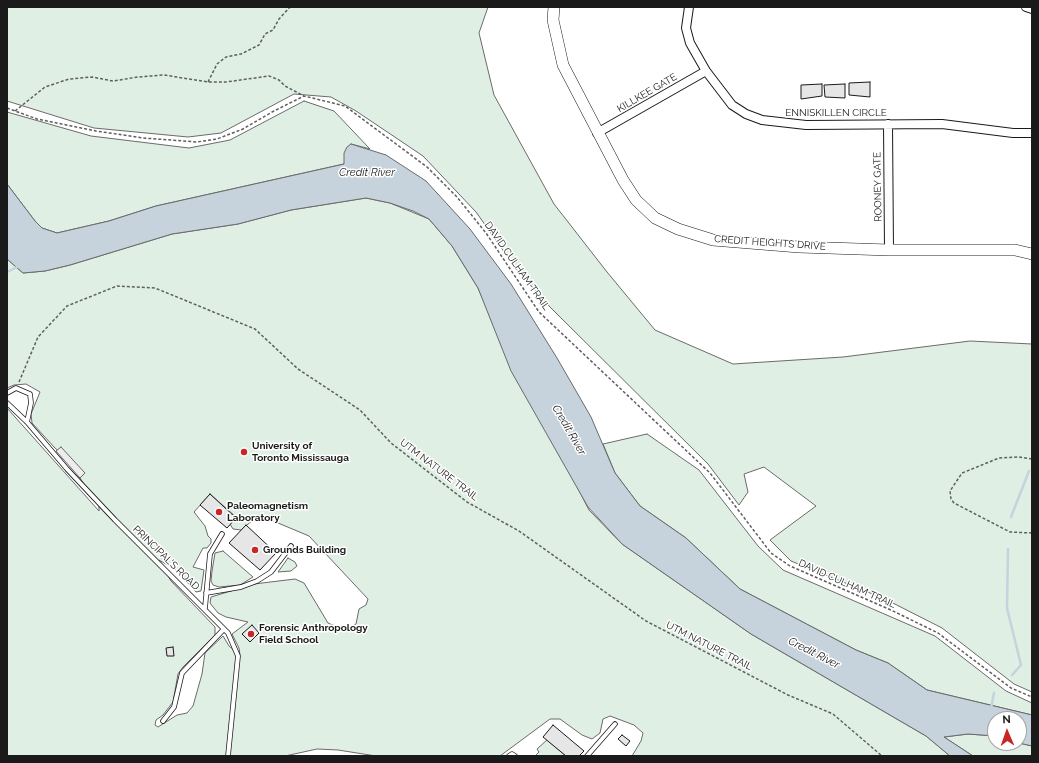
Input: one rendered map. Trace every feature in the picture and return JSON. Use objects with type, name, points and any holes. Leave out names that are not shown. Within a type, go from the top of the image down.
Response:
[{"type":"street","name":"CREDIT HEIGHTS DRIVE","points":[[554,7],[553,20],[563,66],[623,180],[636,200],[655,218],[678,229],[713,240],[799,247],[889,250],[1015,250],[1032,254]]},
{"type":"street","name":"ENNISKILLEN CIRCLE","points":[[690,7],[686,28],[690,43],[706,71],[732,105],[746,114],[762,120],[806,125],[942,124],[1013,133],[1032,133]]},
{"type":"street","points":[[1026,7],[1032,9]]},
{"type":"street","name":"KILLKEE GATE","points":[[597,133],[706,71]]},
{"type":"street","name":"ROONEY GATE","points":[[888,124],[889,250]]},
{"type":"lane","points":[[7,393],[16,388],[30,394],[31,403],[27,422]]},
{"type":"lane","name":"PRINCIPAL'S ROAD","points":[[7,403],[27,422],[67,469],[115,520],[205,608],[228,633],[238,656],[228,756]]},
{"type":"lane","points":[[205,608],[210,554],[222,534]]},
{"type":"lane","points":[[206,593],[241,587],[257,580],[271,572],[291,546]]},
{"type":"lane","points":[[163,720],[174,707],[182,673],[224,629]]},
{"type":"lane","points":[[588,756],[615,724]]},
{"type":"lane","points":[[509,756],[512,754],[515,756]]},
{"type":"path","points":[[208,82],[217,64],[226,57],[241,54],[259,45],[265,34],[273,30],[279,19],[290,7]]},
{"type":"path","name":"DAVID CULHAM TRAIL","points":[[15,111],[45,87],[69,79],[92,77],[112,81],[164,75],[208,82],[226,82],[269,76],[279,80],[285,86],[304,96],[345,106],[427,167],[457,197],[486,233],[539,312],[710,473],[771,553],[790,566],[891,610],[938,634],[1011,688],[1032,697]]},
{"type":"path","points":[[7,108],[37,119],[96,131],[143,138],[197,142],[218,139],[243,129],[304,96]]},
{"type":"path","name":"UTM NATURE TRAIL","points":[[16,388],[38,337],[67,306],[117,286],[155,288],[255,329],[298,369],[360,410],[391,443],[467,502],[518,531],[646,621],[788,695],[833,714],[882,756]]},
{"type":"path","points":[[1032,459],[1019,456],[999,458],[962,473],[950,491],[951,498],[954,503],[1010,532],[1032,533]]},
{"type":"green space","points":[[7,7],[488,7],[479,33],[494,95],[554,204],[655,330],[733,364],[843,357],[970,341],[1032,344],[1032,692],[1014,684],[942,628],[885,599],[791,561],[770,540],[816,506],[764,467],[744,474],[748,492],[739,505],[708,464],[549,306],[517,270],[476,212],[423,156],[356,111],[331,97],[294,94],[221,133],[188,137],[94,128],[7,101]]},
{"type":"green space","points":[[304,101],[334,111],[370,149],[351,144],[344,164],[156,206],[109,221],[57,233],[42,228],[7,184],[7,112],[91,136],[189,148],[230,140]]},
{"type":"green space","name":"University of Toronto Mississauga","points":[[366,198],[390,203],[429,219],[452,246],[478,288],[493,323],[589,510],[622,544],[751,634],[926,736],[950,756],[632,756],[641,741],[643,733],[634,725],[610,716],[603,719],[600,733],[592,739],[582,735],[560,719],[550,719],[500,756],[376,756],[338,750],[317,749],[285,756],[7,756],[7,408],[99,511],[99,500],[87,489],[80,478],[84,473],[55,448],[32,423],[31,414],[40,392],[26,384],[14,385],[7,388],[7,259],[23,273],[45,271],[70,265],[172,234],[238,224],[291,210]],"holes":[[[210,494],[236,517],[230,524],[233,529],[241,530],[259,515],[309,536],[368,599],[366,605],[359,609],[356,624],[351,627],[335,626],[328,623],[304,583],[295,579],[254,584],[211,597],[210,603],[218,613],[226,617],[248,622],[232,634],[239,648],[240,655],[229,646],[223,636],[205,653],[202,674],[193,706],[187,713],[177,715],[158,727],[155,725],[156,720],[163,715],[173,702],[178,674],[215,635],[215,627],[171,581],[159,560],[176,570],[196,592],[201,591],[204,570],[193,567],[203,548],[207,548],[211,543],[211,539],[208,536],[205,526],[194,512]]]},
{"type":"green space","points":[[647,434],[699,470],[758,546],[783,570],[935,636],[1006,691],[1032,703],[1032,715],[1027,714],[1027,711],[1015,711],[927,690],[888,663],[856,650],[740,589],[686,538],[640,506],[615,473],[603,444]]},
{"type":"green space","points":[[223,551],[253,577],[240,585],[219,587],[213,585],[211,581],[215,553]]},
{"type":"green space","points":[[288,558],[295,562],[297,566],[291,571],[278,572]]},
{"type":"green space","points":[[968,734],[987,735],[987,751],[1027,751],[1027,745],[1032,746],[1032,756],[973,756],[944,737]]},
{"type":"green space","points":[[547,740],[566,756],[535,756],[539,752],[537,749]]},
{"type":"shaded area","points":[[61,447],[85,473],[80,478],[56,451]]},
{"type":"water","name":"Credit River","points":[[351,144],[386,155],[426,181],[470,229],[511,284],[557,358],[591,417],[615,473],[640,506],[686,538],[740,589],[856,650],[888,663],[927,690],[1015,711],[987,711],[987,735],[968,734],[944,737],[973,756],[950,756],[926,736],[751,634],[622,544],[588,507],[511,371],[478,288],[452,246],[429,219],[413,211],[390,203],[366,198],[291,210],[238,224],[172,234],[70,265],[45,271],[23,273],[7,259],[7,184],[42,228],[57,233],[109,221],[156,206],[344,164],[344,153],[347,147]]},
{"type":"water","name":"Credit River","points":[[1027,714],[1032,715],[1032,746],[1027,745]]},
{"type":"building","points":[[870,82],[870,97],[849,95],[849,83]]},
{"type":"building","points":[[822,84],[822,96],[801,99],[801,85]]},
{"type":"building","points":[[845,84],[845,98],[825,97],[824,85]]},
{"type":"building","name":"Paleomagnetism Laboratory","points":[[210,494],[236,518],[227,528],[200,505]]},
{"type":"building","name":"Grounds Building","points":[[246,525],[276,553],[260,570],[229,543]]},
{"type":"building","name":"Forensic Anthropology Field School","points":[[252,625],[259,633],[250,642],[242,634]]},
{"type":"building","points":[[173,647],[174,656],[167,656],[166,648]]},
{"type":"building","points":[[553,725],[584,751],[579,756],[566,756],[543,737]]},
{"type":"building","points":[[622,735],[630,741],[626,746],[618,739]]},
{"type":"waterway","points":[[7,272],[19,266]]},
{"type":"waterway","points":[[1011,517],[1029,471]]},
{"type":"waterway","points":[[1008,549],[1007,608],[1021,665],[1012,675]]},
{"type":"waterway","points":[[991,708],[994,693]]},
{"type":"place","name":"University of Toronto Mississauga","points":[[244,452]]},
{"type":"place","name":"Paleomagnetism Laboratory","points":[[219,512]]},
{"type":"place","name":"Grounds Building","points":[[255,550]]},
{"type":"place","name":"Forensic Anthropology Field School","points":[[251,634]]}]
